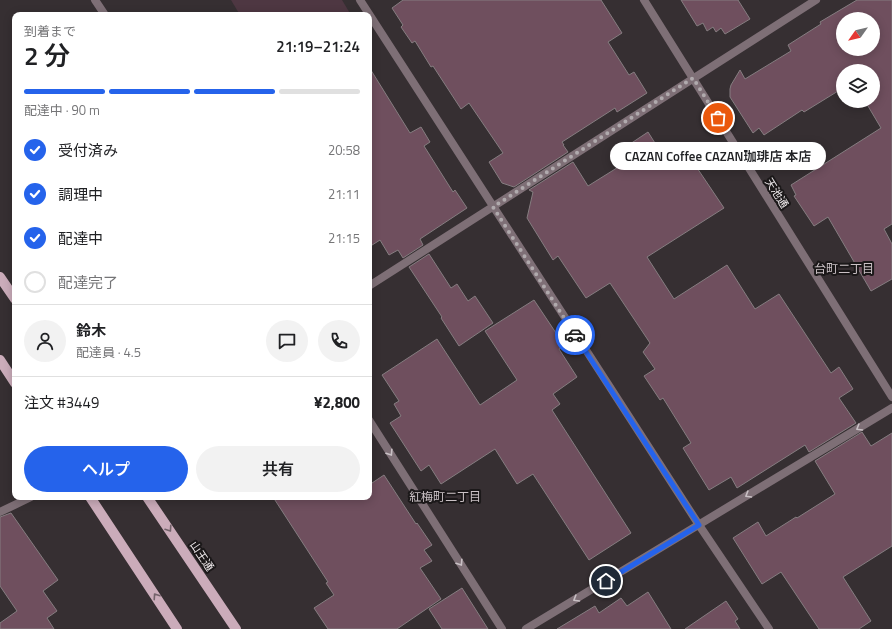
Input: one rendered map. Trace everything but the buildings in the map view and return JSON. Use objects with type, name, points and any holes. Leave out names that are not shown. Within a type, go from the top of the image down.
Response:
[{"type":"main road","points":[[0,277],[12,295]]},
{"type":"main road","points":[[0,360],[12,378]]},
{"type":"main road","points":[[92,500],[177,629]]},
{"type":"main road","name":"山王通","points":[[150,500],[236,629]]},
{"type":"street","points":[[95,0],[103,12]]},
{"type":"street","points":[[360,0],[368,12]]},
{"type":"street","name":"天池通","points":[[644,0],[892,397]]},
{"type":"street","points":[[372,284],[816,0]]},
{"type":"street","points":[[372,19],[699,525],[769,629]]},
{"type":"street","points":[[526,629],[892,408]]},
{"type":"street","points":[[372,425],[502,629]]},
{"type":"street","points":[[0,512],[25,500]]},
{"type":"shaded area","points":[[231,0],[342,0],[349,12],[238,12]]},
{"type":"way so far","points":[[575,335],[493,207],[693,78],[718,118]]},
{"type":"place","name":"CAZAN Coffee CAZAN珈琲店 本店","points":[[718,118]]},
{"type":"district","name":"台町二丁目","points":[[844,269]]},
{"type":"district","name":"紅梅町二丁目","points":[[445,497]]},
{"type":"route","points":[[575,335],[699,525],[606,581]]}]
